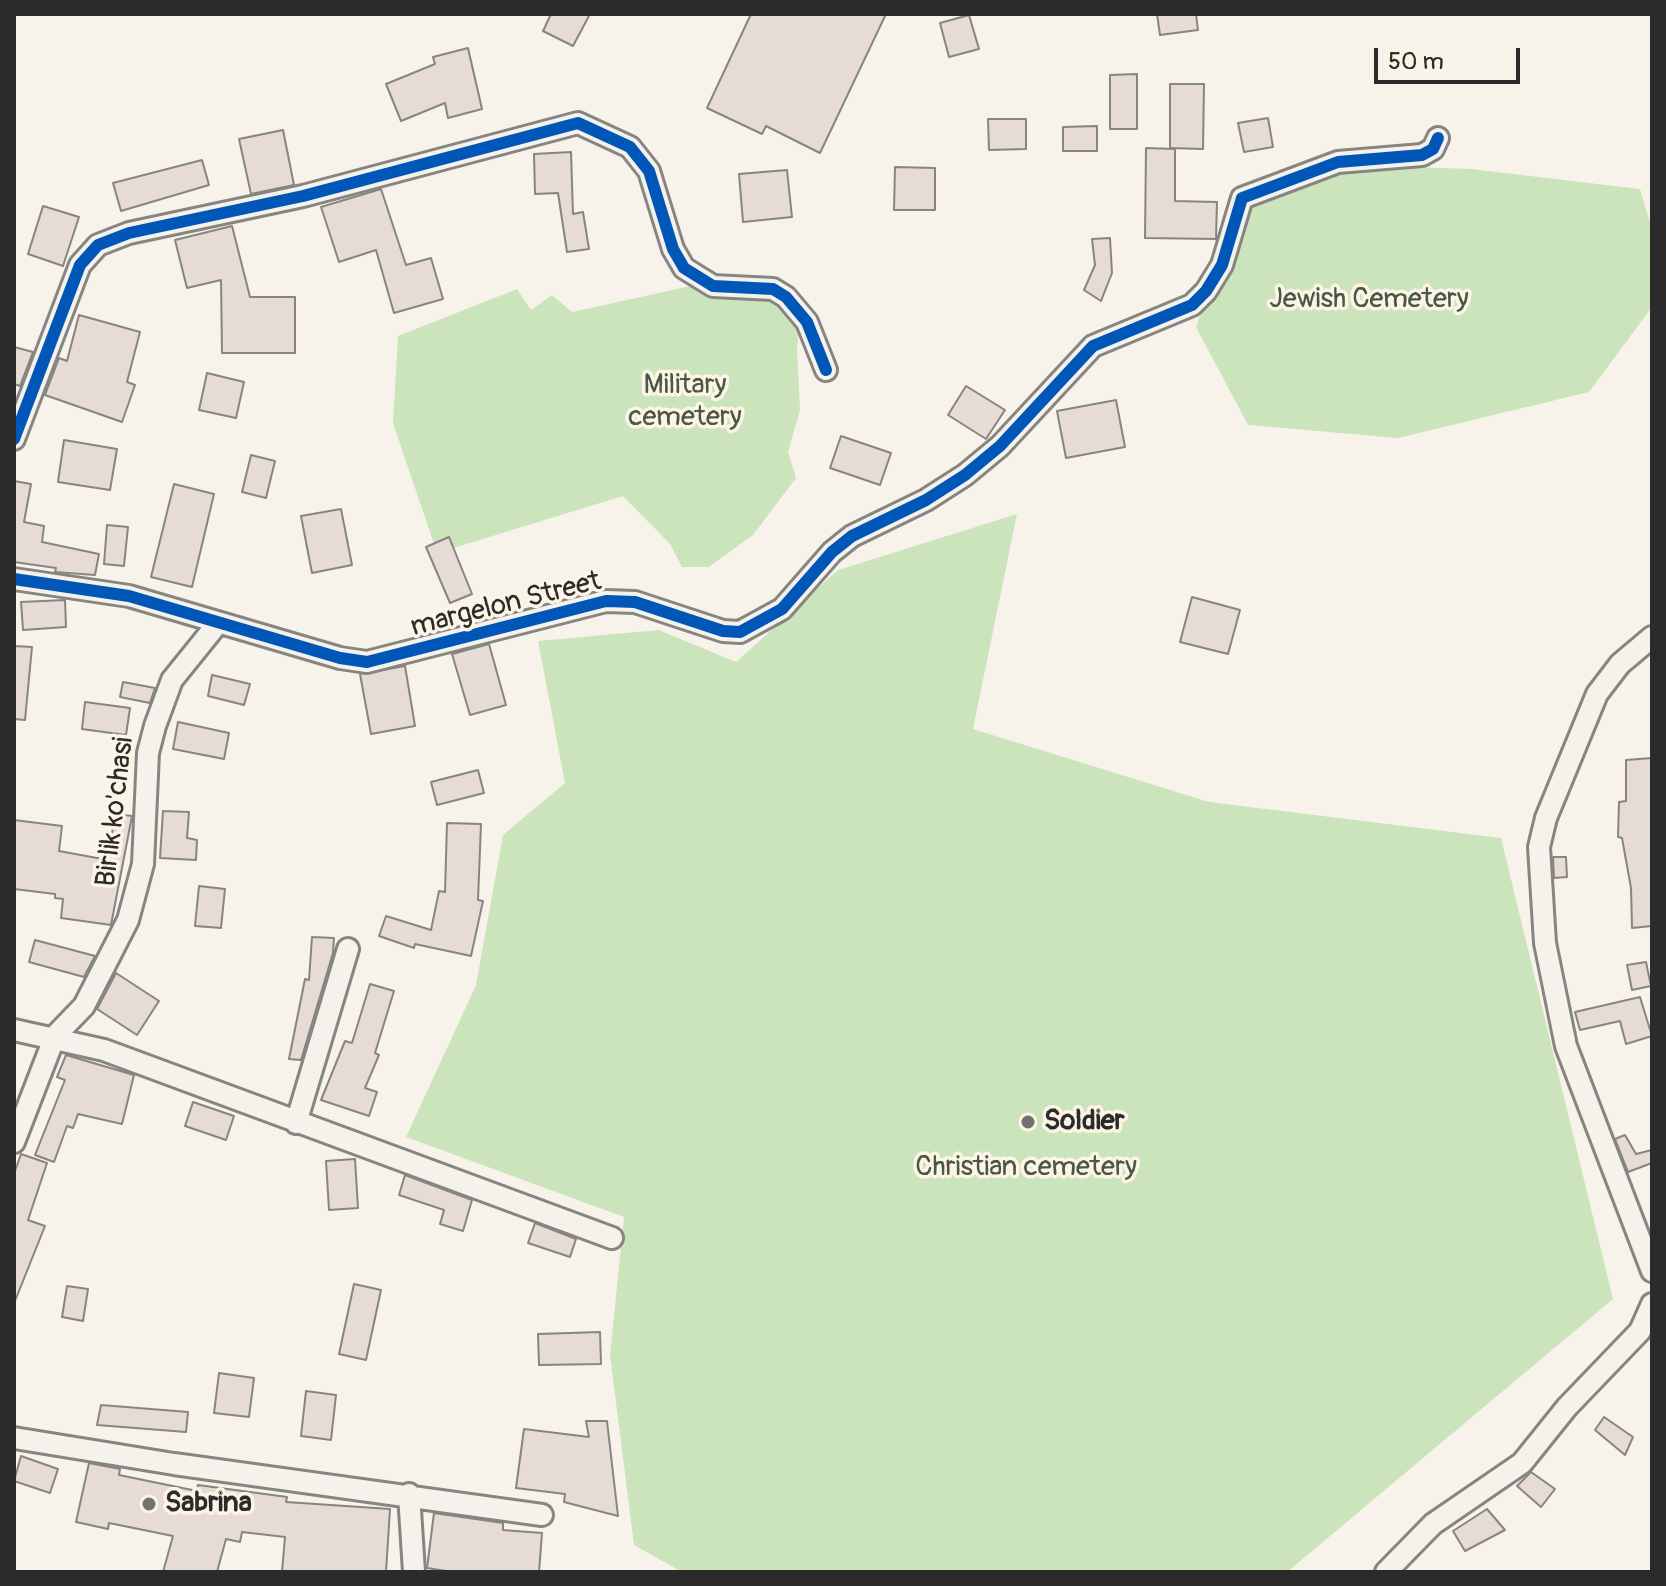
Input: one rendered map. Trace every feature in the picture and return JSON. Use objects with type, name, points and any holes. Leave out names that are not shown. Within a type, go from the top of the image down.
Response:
[{"type":"street","points":[[16,425],[80,265],[98,245],[129,233],[311,194],[578,123],[630,147],[649,171],[673,249],[684,268],[713,286],[773,289],[786,297],[807,322],[826,370]]},
{"type":"street","name":"margelon Street","points":[[14,579],[129,596],[340,658],[367,662],[606,601],[635,602],[723,631],[740,632],[757,626],[782,609],[832,552],[852,536],[926,500],[1000,446],[1093,346],[1192,305],[1206,291],[1222,265],[1242,198],[1338,162],[1422,155],[1433,149],[1438,138]]},
{"type":"street","name":"Birlik ko'chasi","points":[[14,1142],[55,1036],[84,1006],[128,920],[143,864],[148,753],[155,726],[172,680],[218,623]]},
{"type":"street","points":[[1652,637],[1620,664],[1597,694],[1568,759],[1539,847],[1545,943],[1566,1046],[1652,1271]]},
{"type":"street","points":[[296,1123],[348,949]]},
{"type":"street","points":[[14,1030],[55,1036],[104,1050],[612,1238]]},
{"type":"street","points":[[1386,1572],[1433,1524],[1522,1463],[1567,1407],[1634,1338],[1652,1304]]},
{"type":"street","points":[[14,1438],[174,1464],[409,1494],[542,1515]]},
{"type":"street","points":[[409,1494],[414,1572]]},
{"type":"green space","name":"Jewish Cemetery","points":[[1328,164],[1471,169],[1640,189],[1652,229],[1652,307],[1589,392],[1398,438],[1248,425],[1196,327],[1241,201]]},
{"type":"green space","name":"Military cemetery","points":[[718,280],[781,283],[801,311],[797,347],[800,410],[788,452],[796,478],[753,535],[709,567],[682,567],[670,544],[623,496],[437,553],[393,423],[398,336],[517,289],[531,310],[552,295],[572,312]]},
{"type":"green space","name":"Christian cemetery","points":[[1017,514],[973,729],[1209,802],[1501,838],[1613,1299],[1287,1572],[682,1572],[634,1545],[610,1355],[624,1217],[406,1137],[476,985],[503,835],[565,783],[538,641],[659,630],[736,662],[838,570]]},
{"type":"building","points":[[551,14],[590,14],[573,46],[543,31]]},
{"type":"building","points":[[751,14],[886,14],[820,153],[766,126],[762,134],[707,108]]},
{"type":"building","points":[[1157,14],[1196,14],[1198,30],[1160,35]]},
{"type":"building","points":[[969,15],[979,49],[949,57],[940,23]]},
{"type":"building","points":[[468,48],[482,109],[448,118],[445,103],[401,121],[386,84],[435,64],[433,57]]},
{"type":"building","points":[[1137,74],[1137,129],[1110,129],[1110,75]]},
{"type":"building","points":[[1170,84],[1204,84],[1203,149],[1170,148]]},
{"type":"building","points":[[1268,118],[1273,147],[1244,152],[1238,123]]},
{"type":"building","points":[[988,119],[1026,119],[1026,149],[989,150]]},
{"type":"building","points":[[1097,126],[1097,151],[1063,151],[1063,127]]},
{"type":"building","points":[[283,130],[294,185],[251,194],[239,139]]},
{"type":"building","points":[[1146,148],[1175,149],[1175,201],[1217,202],[1216,239],[1145,238]]},
{"type":"building","points":[[571,152],[573,214],[583,212],[589,249],[567,252],[558,193],[535,194],[534,154]]},
{"type":"building","points":[[202,160],[209,185],[121,211],[113,183]]},
{"type":"building","points":[[895,167],[935,168],[935,210],[894,210]]},
{"type":"building","points":[[787,170],[792,217],[743,222],[739,174]]},
{"type":"building","points":[[381,189],[406,265],[431,258],[443,299],[394,313],[376,250],[339,262],[321,207]]},
{"type":"building","points":[[43,206],[79,217],[63,266],[28,254]]},
{"type":"building","points":[[232,226],[250,297],[295,297],[295,353],[222,353],[221,280],[187,288],[175,240]]},
{"type":"building","points":[[1110,238],[1112,273],[1101,301],[1084,290],[1095,265],[1092,239]]},
{"type":"building","points":[[79,315],[140,332],[127,382],[135,385],[122,422],[45,395],[59,358],[67,361]]},
{"type":"building","points":[[14,347],[33,352],[20,386],[14,384]]},
{"type":"building","points":[[207,373],[244,382],[236,418],[199,410]]},
{"type":"building","points":[[966,386],[1005,410],[986,439],[948,415]]},
{"type":"building","points":[[1116,400],[1125,447],[1066,458],[1057,411]]},
{"type":"building","points":[[841,436],[891,453],[880,485],[830,468]]},
{"type":"building","points":[[64,440],[117,449],[110,490],[58,482]]},
{"type":"building","points":[[251,455],[275,461],[266,498],[242,492]]},
{"type":"building","points":[[14,481],[31,484],[24,522],[44,526],[42,542],[99,554],[95,575],[55,572],[56,568],[14,562]]},
{"type":"building","points":[[174,484],[214,494],[192,587],[151,577]]},
{"type":"building","points":[[341,509],[352,565],[312,573],[301,516]]},
{"type":"building","points":[[107,525],[128,527],[124,566],[104,564]]},
{"type":"building","points":[[449,537],[472,594],[450,603],[426,547]]},
{"type":"building","points":[[1192,597],[1240,610],[1228,654],[1180,642]]},
{"type":"building","points":[[65,600],[66,627],[23,630],[21,602]]},
{"type":"building","points":[[489,644],[506,705],[470,715],[452,654]]},
{"type":"building","points":[[14,646],[32,647],[25,720],[14,719]]},
{"type":"building","points":[[405,666],[415,726],[371,734],[360,674]]},
{"type":"building","points":[[212,675],[250,684],[244,705],[208,696]]},
{"type":"building","points":[[123,682],[155,688],[150,703],[120,697]]},
{"type":"building","points":[[85,702],[130,708],[126,735],[82,729]]},
{"type":"building","points":[[178,722],[229,733],[224,759],[173,749]]},
{"type":"building","points":[[1652,758],[1652,926],[1632,928],[1631,888],[1622,838],[1618,837],[1619,802],[1626,801],[1626,760]]},
{"type":"building","points":[[478,770],[484,793],[437,805],[431,782]]},
{"type":"building","points":[[163,811],[189,812],[187,838],[197,840],[196,860],[160,858]]},
{"type":"building","points":[[115,814],[132,816],[111,925],[61,918],[63,899],[55,898],[55,894],[14,889],[14,820],[62,826],[59,851],[108,860]]},
{"type":"building","points":[[447,823],[481,824],[478,900],[483,901],[471,956],[415,944],[414,948],[379,936],[386,916],[431,930],[439,891],[445,892]]},
{"type":"building","points":[[1553,857],[1566,857],[1567,877],[1554,878]]},
{"type":"building","points":[[199,886],[225,889],[221,928],[195,926]]},
{"type":"building","points":[[312,937],[334,938],[333,953],[301,1060],[289,1059],[305,979],[309,980]]},
{"type":"building","points":[[35,940],[95,956],[84,977],[29,962]]},
{"type":"building","points":[[1646,962],[1651,986],[1632,990],[1627,965]]},
{"type":"building","points":[[116,973],[159,1001],[137,1035],[97,1009]]},
{"type":"building","points":[[370,984],[394,991],[375,1053],[379,1055],[365,1088],[377,1092],[369,1116],[321,1100],[345,1041],[352,1043]]},
{"type":"building","points":[[1640,997],[1652,1036],[1626,1044],[1620,1021],[1580,1030],[1575,1012]]},
{"type":"building","points":[[66,1055],[134,1075],[122,1124],[78,1114],[73,1128],[67,1126],[54,1162],[35,1155],[65,1080],[57,1077]]},
{"type":"building","points":[[193,1102],[234,1116],[226,1140],[185,1126]]},
{"type":"building","points":[[1625,1135],[1636,1154],[1652,1150],[1652,1163],[1628,1172],[1615,1139]]},
{"type":"building","points":[[21,1154],[47,1163],[28,1220],[45,1226],[15,1301],[14,1174]]},
{"type":"building","points":[[355,1159],[358,1208],[329,1210],[326,1161]]},
{"type":"building","points":[[405,1175],[472,1200],[463,1231],[440,1224],[444,1210],[399,1195]]},
{"type":"building","points":[[535,1223],[576,1239],[570,1257],[528,1243]]},
{"type":"building","points":[[354,1284],[381,1290],[366,1360],[339,1354]]},
{"type":"building","points":[[67,1286],[88,1289],[83,1321],[62,1317]]},
{"type":"building","points":[[600,1332],[601,1364],[539,1365],[538,1334]]},
{"type":"building","points":[[219,1373],[254,1378],[249,1417],[214,1413]]},
{"type":"building","points":[[306,1391],[336,1395],[331,1440],[301,1436]]},
{"type":"building","points":[[101,1405],[188,1412],[186,1432],[97,1425]]},
{"type":"building","points":[[1604,1417],[1633,1437],[1625,1455],[1595,1430]]},
{"type":"building","points":[[586,1421],[607,1421],[618,1516],[564,1502],[565,1494],[516,1488],[524,1429],[589,1437]]},
{"type":"building","points":[[21,1456],[58,1469],[50,1493],[14,1481]]},
{"type":"building","points":[[89,1463],[120,1469],[119,1475],[197,1491],[198,1485],[287,1497],[286,1502],[390,1509],[386,1572],[282,1572],[285,1537],[242,1532],[240,1542],[226,1539],[217,1572],[163,1572],[173,1536],[109,1523],[108,1529],[76,1522]]},
{"type":"building","points":[[1531,1472],[1555,1489],[1541,1507],[1517,1486]]},
{"type":"building","points":[[1487,1509],[1505,1530],[1465,1551],[1453,1531]]},
{"type":"building","points":[[434,1513],[503,1523],[503,1530],[542,1533],[539,1572],[453,1572],[427,1568]]},
{"type":"cycle path","points":[[14,439],[80,265],[98,245],[129,233],[303,196],[578,123],[630,147],[649,171],[673,249],[684,268],[713,286],[773,289],[786,297],[807,322],[826,370]]},
{"type":"cycle path","points":[[14,579],[129,596],[340,658],[367,662],[606,601],[635,602],[723,631],[740,632],[782,609],[832,552],[852,536],[926,500],[965,475],[1000,446],[1093,346],[1192,305],[1206,291],[1222,265],[1242,198],[1338,162],[1422,155],[1433,149],[1438,138]]},
{"type":"place","name":"Soldier","points":[[1028,1122]]},
{"type":"place","name":"Sabrina","points":[[149,1504]]}]
